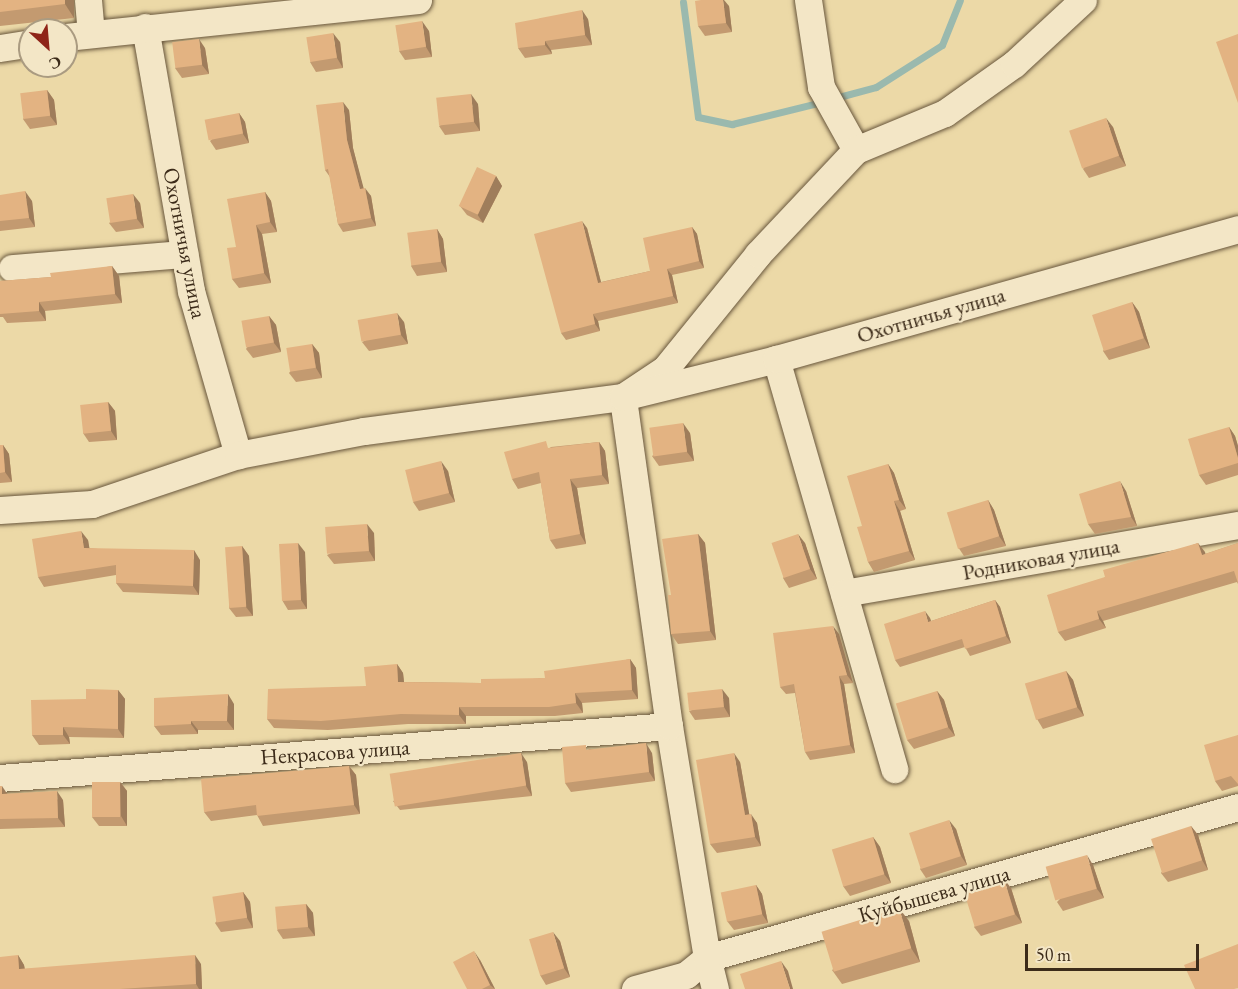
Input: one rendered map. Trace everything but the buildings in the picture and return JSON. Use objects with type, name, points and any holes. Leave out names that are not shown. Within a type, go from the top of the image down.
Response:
[{"type":"street","points":[[88,0],[78,36],[145,27],[418,0]]},
{"type":"street","points":[[808,0],[821,87],[856,150]]},
{"type":"street","name":"Охотничья улица","points":[[623,397],[665,369],[758,254],[856,150],[945,113],[1014,64],[1083,0]]},
{"type":"street","name":"Охотничья улица","points":[[145,27],[191,291],[238,455]]},
{"type":"street","points":[[0,48],[18,45]]},
{"type":"street","name":"Охотничья улица","points":[[0,510],[92,504],[238,455],[364,431],[623,397],[776,359],[1238,229]]},
{"type":"street","points":[[12,268],[184,254]]},
{"type":"street","points":[[776,359],[894,769]]},
{"type":"street","points":[[623,397],[669,726],[707,958],[715,989]]},
{"type":"street","name":"Родниковая улица","points":[[844,593],[1238,525]]},
{"type":"street","name":"Некрасова улица","points":[[0,777],[669,726]]},
{"type":"street","name":"Куйбышева улица","points":[[635,989],[686,975],[707,958],[1238,807]]},
{"type":"waterway","points":[[835,98],[876,87],[942,45],[960,0]]},
{"type":"waterway","points":[[683,2],[698,117],[732,124],[822,102]]}]
